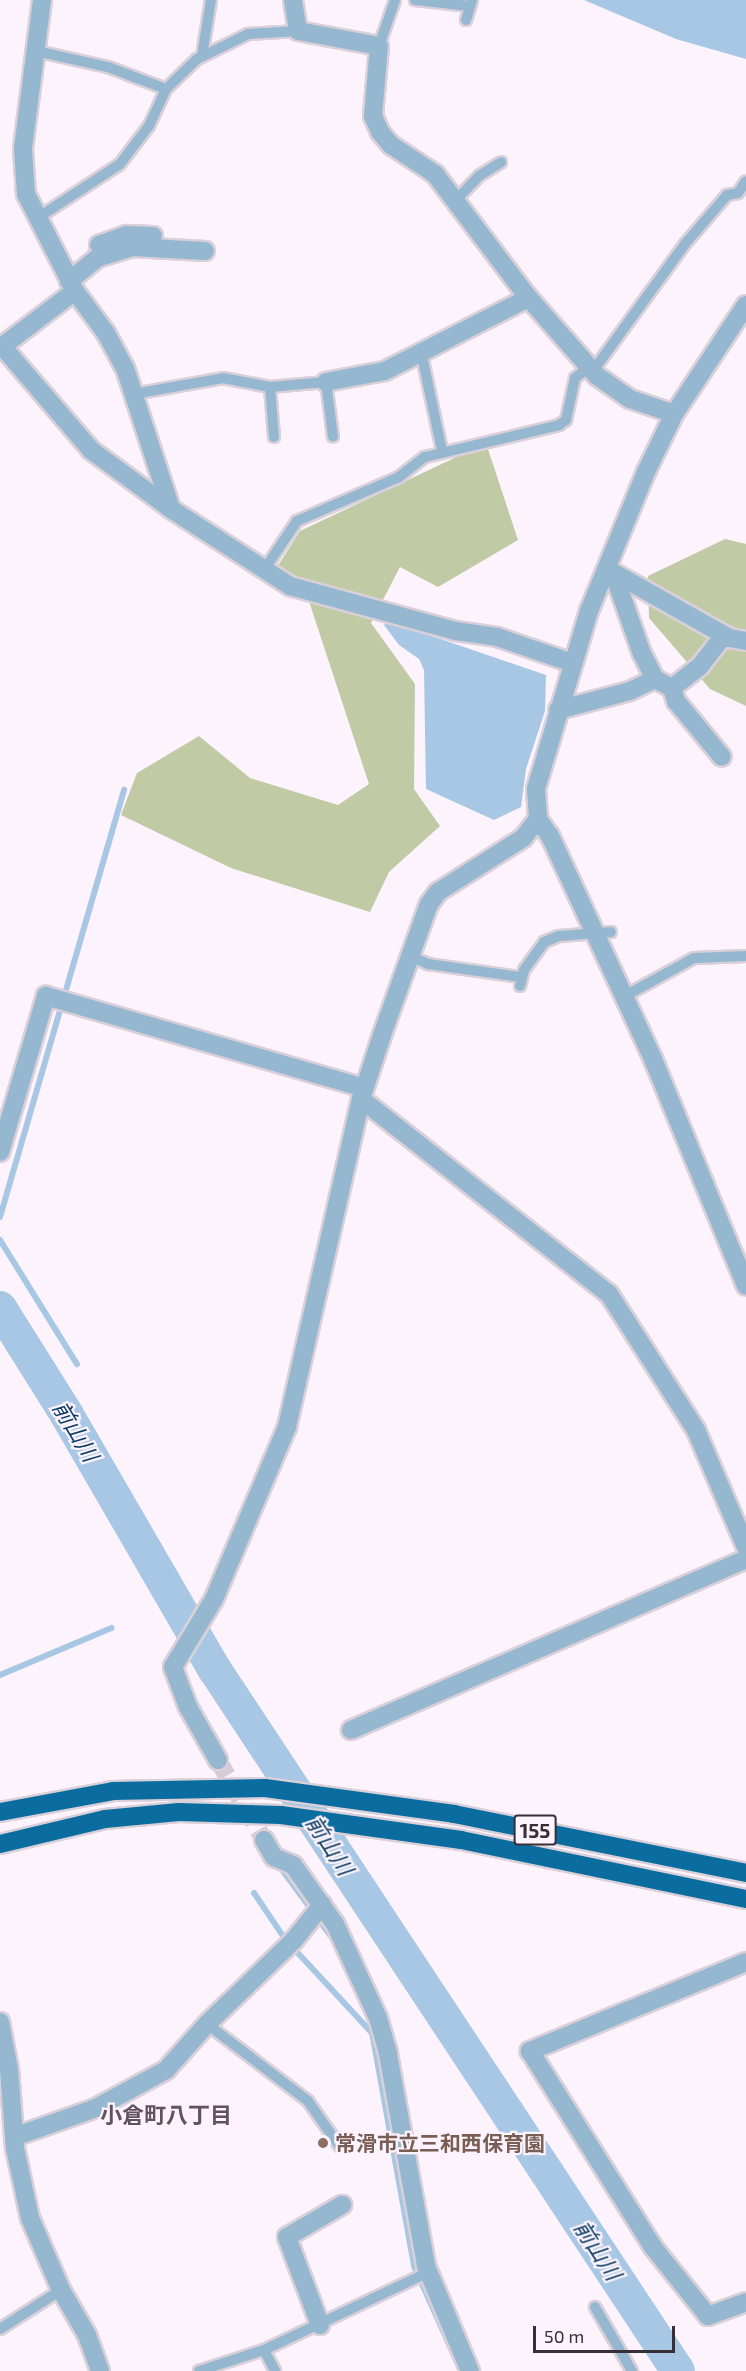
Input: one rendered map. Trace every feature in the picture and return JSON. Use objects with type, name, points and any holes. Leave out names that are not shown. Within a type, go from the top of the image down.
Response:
[{"type":"highway","name":"155","points":[[0,1812],[113,1791],[265,1788],[454,1814],[746,1873]]},
{"type":"highway","name":"155","points":[[0,1844],[105,1819],[178,1812],[281,1815],[461,1840],[746,1899]]},
{"type":"street","points":[[42,0],[22,175],[36,219],[70,281],[106,333],[134,394],[171,509]]},
{"type":"street","points":[[293,0],[298,31],[379,46],[373,116],[380,132],[391,145],[435,174],[528,298],[591,369],[630,399],[674,414]]},
{"type":"street","points":[[201,245],[132,247],[97,258],[1,347],[92,450],[171,509],[290,586],[456,631],[497,637],[572,663]]},
{"type":"street","points":[[326,382],[386,371],[528,298]]},
{"type":"street","points":[[746,305],[674,414],[612,573],[572,663],[539,773],[538,819],[550,836],[604,934],[625,996],[746,1286]]},
{"type":"street","points":[[612,573],[724,635],[746,641]]},
{"type":"street","points":[[612,573],[642,654],[655,679],[672,688],[676,701],[722,757]]},
{"type":"street","points":[[672,688],[700,666],[724,635]]},
{"type":"street","points":[[558,710],[630,691],[655,679]]},
{"type":"street","points":[[218,1760],[173,1674],[180,1651],[206,1610],[287,1427],[363,1093],[429,904],[438,892],[523,838],[538,819]]},
{"type":"street","points":[[0,1152],[46,996],[363,1093],[609,1294],[696,1430],[746,1547]]},
{"type":"street","points":[[351,1730],[746,1559]]},
{"type":"street","points":[[264,1840],[274,1857],[293,1864],[322,1905],[351,1953],[386,2045],[429,2272],[470,2371]]},
{"type":"street","points":[[10,2145],[96,2108],[166,2070],[207,2024],[294,1940],[322,1905]]},
{"type":"street","points":[[746,1962],[530,2051],[652,2247],[708,2316],[746,2302]]},
{"type":"street","points":[[0,2022],[9,2069],[10,2145],[30,2218],[61,2290],[87,2335],[99,2371]]},
{"type":"street","points":[[320,2325],[287,2237],[342,2205]]},
{"type":"lane","points":[[202,56],[211,0]]},
{"type":"lane","points":[[379,46],[395,0]]},
{"type":"lane","points":[[415,0],[471,3],[466,20]]},
{"type":"lane","points":[[36,219],[120,164],[149,126],[166,89],[202,56],[248,34],[298,31]]},
{"type":"lane","points":[[36,51],[108,67],[166,89]]},
{"type":"lane","points":[[455,201],[479,176],[501,162]]},
{"type":"lane","points":[[264,570],[297,521],[399,477],[425,458],[442,451],[559,425],[566,420],[575,378],[591,369],[686,244],[727,195],[738,193],[746,182]]},
{"type":"lane","points":[[421,351],[442,451]]},
{"type":"lane","points":[[134,394],[224,378],[270,387],[326,382],[333,437]]},
{"type":"lane","points":[[270,387],[274,437]]},
{"type":"lane","points":[[410,957],[428,964],[520,981],[544,942],[573,934],[604,934]]},
{"type":"lane","points":[[625,996],[694,958],[746,956]]},
{"type":"lane","points":[[207,2024],[308,2101],[340,2147]]},
{"type":"lane","points":[[199,2371],[264,2350],[429,2272]]},
{"type":"lane","points":[[0,2329],[61,2290]]},
{"type":"lane","points":[[595,2307],[632,2371]]},
{"type":"lane","points":[[264,2350],[275,2371]]},
{"type":"green space","points":[[486,443],[518,540],[438,587],[400,567],[371,623],[415,684],[414,789],[440,826],[389,872],[370,912],[231,868],[121,815],[137,773],[199,736],[250,778],[338,805],[369,784],[304,586],[277,567],[300,531]]},
{"type":"green space","points":[[725,539],[746,544],[746,706],[710,689],[649,618],[648,576]]},
{"type":"water","points":[[584,0],[746,0],[746,59],[676,39]]},
{"type":"water","points":[[388,621],[546,675],[545,711],[526,769],[521,807],[494,820],[426,789],[424,670],[419,659],[399,645],[384,625]]},
{"type":"waterway","points":[[0,1217],[124,790]]},
{"type":"waterway","points":[[0,1240],[77,1364]]},
{"type":"waterway","name":"前山川","points":[[0,1308],[67,1415],[215,1670],[678,2371]]},
{"type":"waterway","points":[[0,1675],[111,1628]]},
{"type":"waterway","points":[[283,1871],[330,1935]]},
{"type":"waterway","points":[[254,1893],[285,1939],[371,2032]]},
{"type":"waterway","points":[[370,2021],[414,2266],[461,2371]]},
{"type":"tunnel","points":[[218,1760],[264,1840]]},
{"type":"place","name":"常滑市立三和西保育園","points":[[323,2143]]},
{"type":"district","name":"小倉町八丁目","points":[[166,2115]]}]
